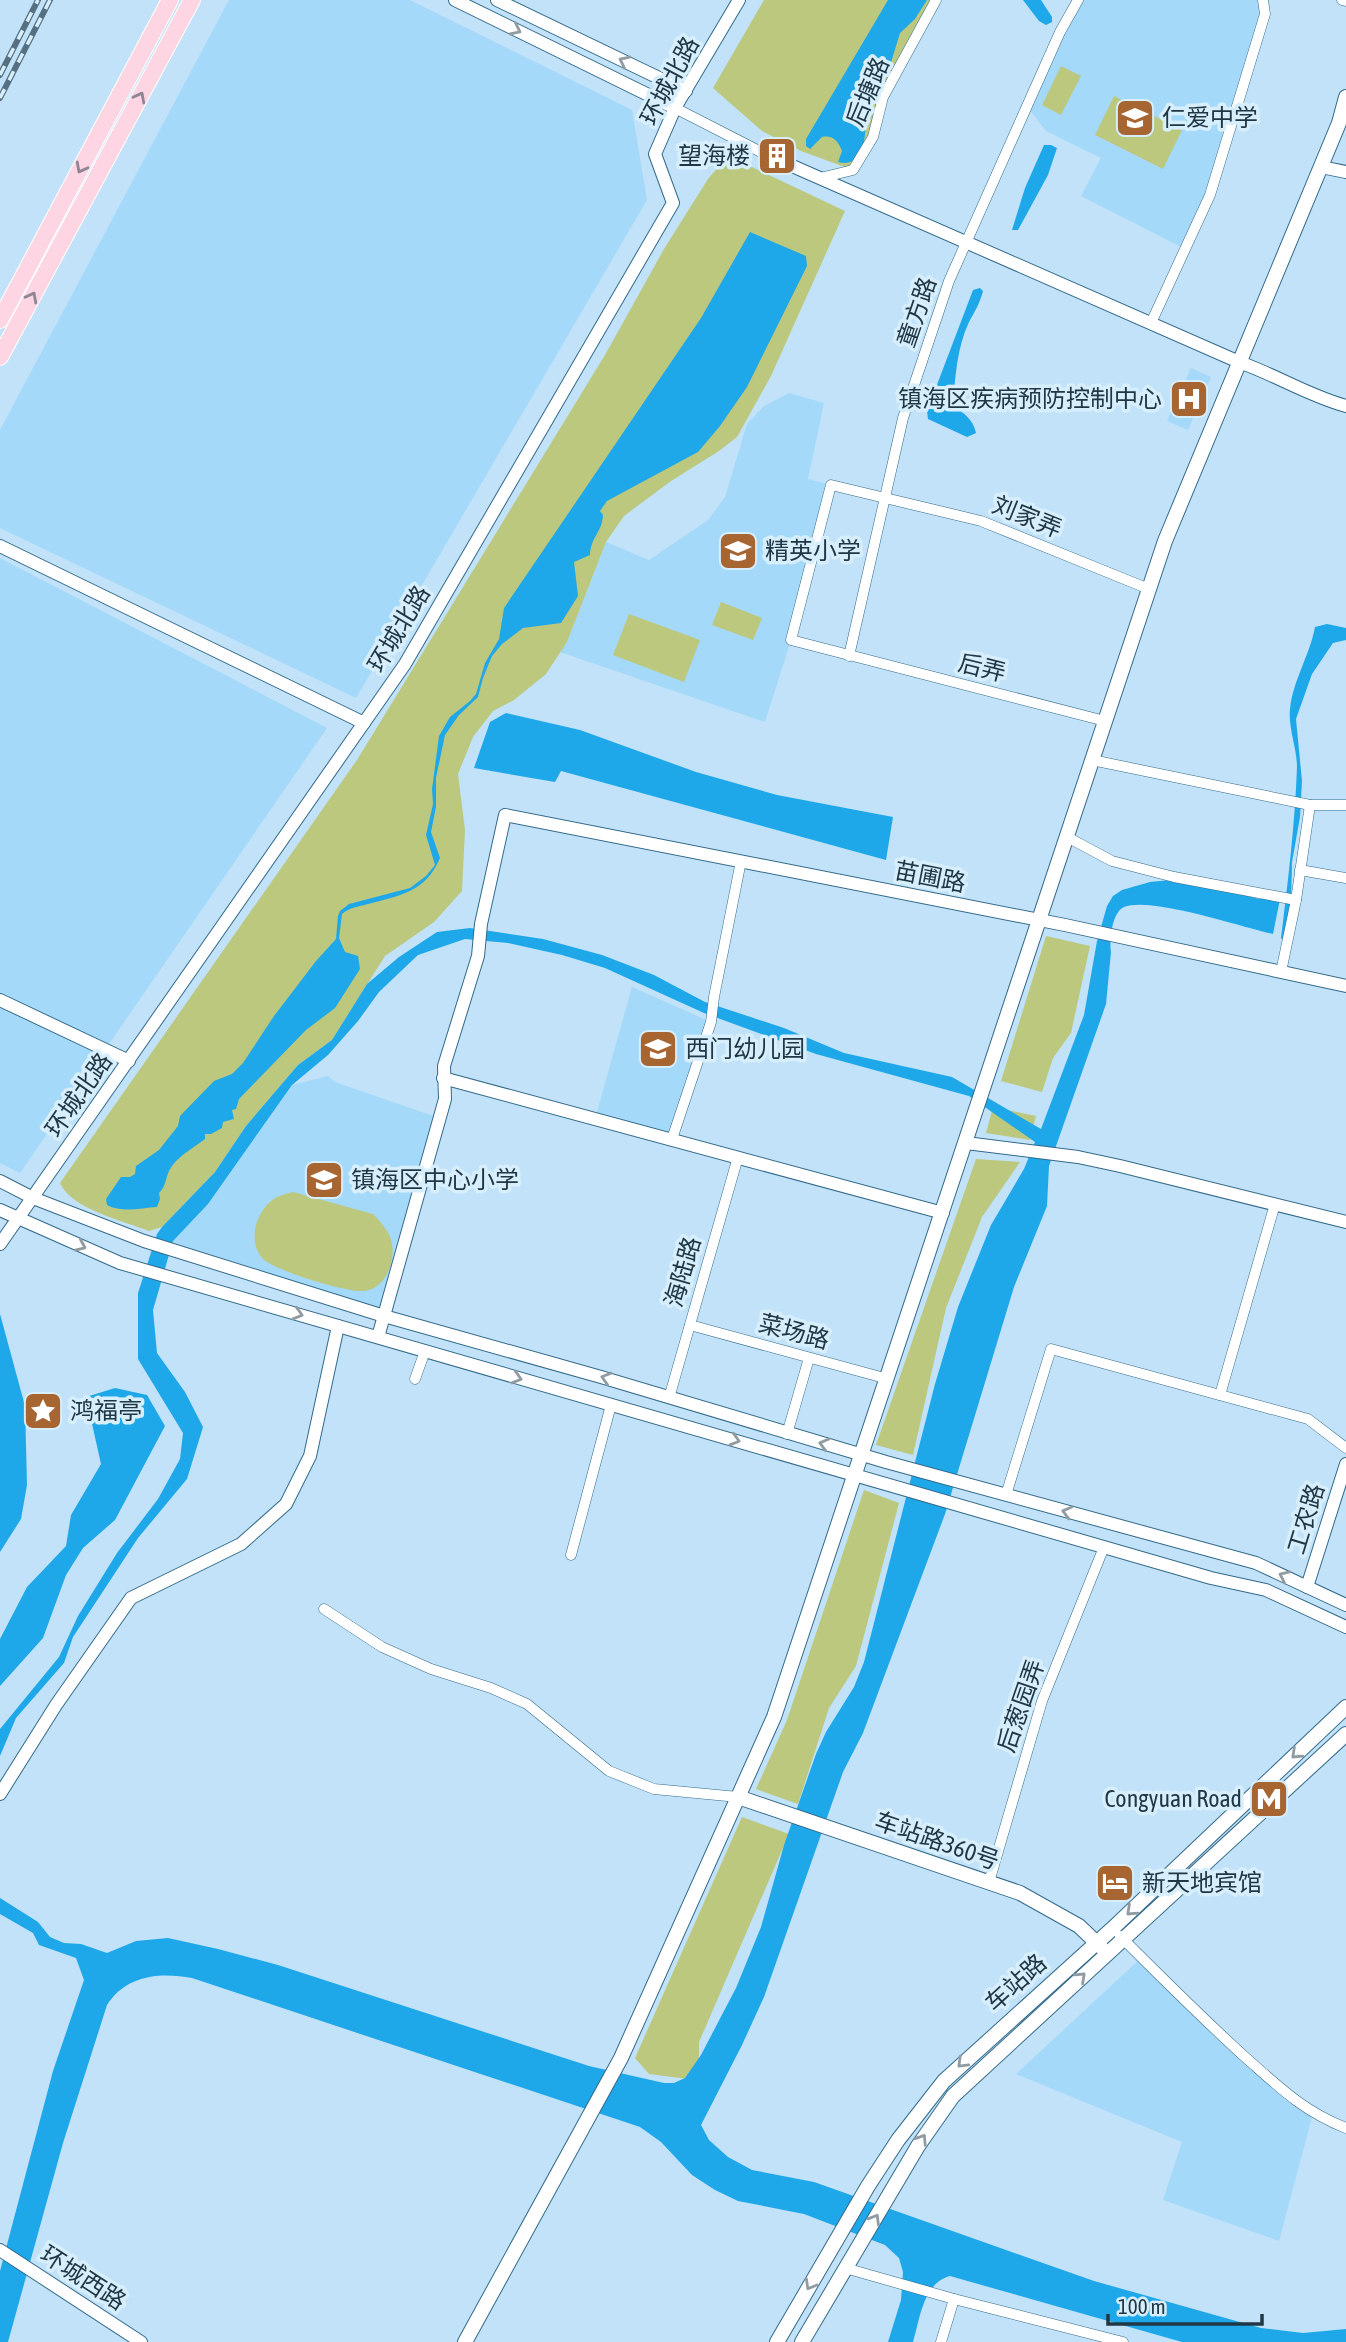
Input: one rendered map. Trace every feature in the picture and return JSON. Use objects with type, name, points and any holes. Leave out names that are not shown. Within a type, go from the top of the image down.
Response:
[{"type":"main road","points":[[0,320],[170,0]]},
{"type":"main road","points":[[0,357],[192,0]]},
{"type":"main road","points":[[465,2342],[621,2058],[774,1717],[1165,541],[1339,123],[1346,96]]},
{"type":"main road","name":"车站路","points":[[777,2342],[868,2186],[898,2140],[944,2081],[1112,1928],[1346,1707]]},
{"type":"main road","name":"车站路","points":[[802,2342],[925,2136],[953,2096],[1346,1734]]},
{"type":"main road","name":"车站路360号","points":[[738,1797],[1020,1893],[1079,1926],[1107,1953]]},
{"type":"street","points":[[455,0],[763,153]]},
{"type":"street","points":[[498,0],[686,91]]},
{"type":"street","name":"环城北路","points":[[0,1244],[405,664],[673,203],[655,154],[675,108],[739,0]]},
{"type":"street","name":"后塘路","points":[[820,178],[853,170],[873,137],[883,97],[936,0]]},
{"type":"street","name":"童方路","points":[[849,656],[903,418],[949,281],[1060,32],[1078,0]]},
{"type":"street","points":[[1151,323],[1210,195],[1265,14],[1263,0]]},
{"type":"street","points":[[790,165],[1239,362],[1266,371],[1327,401],[1346,406]]},
{"type":"street","points":[[1321,167],[1346,172]]},
{"type":"street","name":"刘家弄","points":[[849,656],[792,640],[831,485],[981,521],[1149,589]]},
{"type":"street","points":[[0,546],[364,723]]},
{"type":"street","name":"后弄","points":[[849,656],[1105,721]]},
{"type":"street","points":[[1093,760],[1310,805],[1346,806]]},
{"type":"street","points":[[1281,972],[1296,900],[1310,805]]},
{"type":"street","name":"苗圃路","points":[[443,1077],[478,956],[481,924],[505,815],[1038,920],[1346,986]]},
{"type":"street","points":[[1067,837],[1112,861],[1174,877],[1296,900]]},
{"type":"street","points":[[672,1139],[711,1022],[713,998],[741,861]]},
{"type":"street","points":[[1300,870],[1346,878]]},
{"type":"street","points":[[0,1000],[129,1061]]},
{"type":"street","points":[[378,1337],[444,1099],[443,1077],[943,1213]]},
{"type":"street","points":[[966,1143],[1120,1166],[1346,1222]]},
{"type":"street","name":"海陆路","points":[[669,1398],[738,1157]]},
{"type":"street","points":[[0,1181],[33,1198],[144,1241],[384,1316],[787,1434],[1256,1563],[1346,1605]]},
{"type":"street","points":[[1220,1395],[1275,1204]]},
{"type":"street","points":[[0,1210],[120,1263],[1211,1578],[1266,1590],[1346,1627]]},
{"type":"street","name":"菜场路","points":[[690,1325],[888,1379]]},
{"type":"street","points":[[0,1794],[56,1705],[131,1598],[241,1544],[286,1504],[310,1456],[338,1326]]},
{"type":"street","points":[[1006,1495],[1051,1349],[1308,1419],[1346,1448]]},
{"type":"street","points":[[415,1378],[425,1351]]},
{"type":"street","points":[[787,1434],[809,1358]]},
{"type":"street","points":[[571,1555],[611,1405]]},
{"type":"street","name":"工农路","points":[[1307,1587],[1346,1464]]},
{"type":"street","name":"后葱园弄","points":[[989,1882],[1042,1701],[1104,1547]]},
{"type":"street","points":[[324,1609],[382,1647],[430,1669],[491,1688],[527,1704],[609,1771],[654,1789],[738,1797]]},
{"type":"street","points":[[1112,1928],[1193,2010],[1299,2105],[1346,2128]]},
{"type":"street","name":"环城西路","points":[[0,2250],[141,2342]]},
{"type":"street","points":[[845,2268],[1123,2342]]},
{"type":"street","points":[[941,2342],[954,2299]]},
{"type":"shaded area","points":[[229,0],[410,0],[632,110],[647,200],[356,698],[0,528],[0,430]]},
{"type":"shaded area","name":"仁爱中学","points":[[1079,0],[1263,0],[1265,14],[1210,195],[1185,249],[1081,196],[1101,158],[1046,131],[1026,105]]},
{"type":"shaded area","name":"镇海区疾病预防控制中心","points":[[1191,368],[1211,377],[1188,430],[1167,421]]},
{"type":"shaded area","name":"精英小学","points":[[789,393],[824,403],[808,479],[831,485],[791,640],[765,722],[560,652],[567,642],[606,542],[649,560],[708,520],[725,497],[747,424],[764,406]]},
{"type":"shaded area","points":[[0,558],[327,728],[20,1173],[0,1163]]},
{"type":"shaded area","name":"西门幼儿园","points":[[632,987],[711,1022],[672,1139],[595,1119]]},
{"type":"shaded area","name":"镇海区中心小学","points":[[328,1076],[335,1082],[439,1118],[384,1316],[172,1250],[173,1241],[208,1204],[292,1085]]},
{"type":"shaded area","points":[[1141,1958],[1313,2113],[1279,2241],[1163,2200],[1182,2142],[1016,2074]]},
{"type":"green space","points":[[764,0],[936,0],[883,97],[873,137],[853,170],[801,151],[762,131],[713,88]]},
{"type":"green space","points":[[1061,66],[1081,76],[1061,115],[1042,105]]},
{"type":"green space","points":[[1114,96],[1182,130],[1163,169],[1095,135]]},
{"type":"green space","points":[[725,159],[735,159],[845,211],[771,376],[737,437],[624,516],[606,542],[567,642],[546,674],[514,700],[493,711],[473,737],[458,774],[465,830],[462,891],[434,922],[385,956],[332,1040],[298,1065],[246,1126],[215,1172],[162,1227],[149,1231],[86,1207],[66,1192],[60,1183],[357,760],[605,355],[664,249],[708,179]]},
{"type":"green space","points":[[721,602],[762,618],[753,640],[712,625]]},
{"type":"green space","points":[[629,614],[700,640],[684,682],[613,655]]},
{"type":"green space","points":[[1046,936],[1090,946],[1071,1033],[1053,1058],[1042,1092],[1001,1081]]},
{"type":"green space","points":[[993,1107],[1036,1116],[1030,1140],[986,1133]]},
{"type":"green space","points":[[976,1159],[1020,1162],[982,1217],[946,1308],[913,1455],[876,1445]]},
{"type":"green space","points":[[293,1192],[373,1214],[388,1232],[393,1251],[390,1267],[380,1283],[373,1289],[355,1291],[294,1274],[262,1258],[255,1242],[256,1224],[270,1202]]},
{"type":"green space","points":[[864,1490],[899,1503],[856,1666],[829,1708],[798,1804],[756,1789],[787,1720]]},
{"type":"green space","points":[[742,1817],[789,1834],[699,2042],[699,2065],[688,2079],[649,2074],[635,2058]]},
{"type":"water","points":[[888,0],[927,0],[915,19],[900,33],[889,69],[879,89],[864,107],[865,134],[860,153],[848,163],[838,162],[842,151],[835,140],[822,137],[810,149],[806,146],[806,139]]},
{"type":"water","points":[[1023,0],[1041,0],[1052,17],[1052,22],[1046,25],[1039,21]]},
{"type":"water","points":[[1044,145],[1057,148],[1048,175],[1018,230],[1012,230],[1025,188]]},
{"type":"water","points":[[750,232],[806,256],[807,266],[747,387],[720,426],[698,452],[607,501],[600,511],[603,515],[601,526],[592,543],[590,555],[574,562],[578,596],[561,623],[523,628],[502,644],[492,656],[478,697],[459,715],[445,735],[436,778],[436,807],[431,832],[440,858],[434,870],[419,886],[410,891],[342,914],[339,938],[345,952],[358,956],[360,969],[335,1008],[306,1030],[239,1099],[236,1109],[232,1110],[234,1119],[223,1122],[222,1128],[211,1134],[205,1134],[205,1139],[175,1162],[159,1193],[157,1207],[125,1209],[107,1205],[106,1199],[121,1177],[135,1174],[136,1166],[159,1150],[178,1126],[180,1116],[214,1081],[232,1074],[243,1063],[274,1016],[336,939],[340,911],[349,904],[410,888],[435,865],[426,835],[433,804],[432,789],[439,736],[450,717],[476,694],[485,663],[499,639],[504,608],[701,318]]},
{"type":"water","points":[[980,288],[982,295],[969,322],[957,363],[953,406],[970,420],[975,428],[976,433],[967,437],[928,419],[927,411],[973,290]]},
{"type":"water","points":[[1327,624],[1346,628],[1346,640],[1333,643],[1312,674],[1296,719],[1302,781],[1300,817],[1292,862],[1290,946],[1281,938],[1297,767],[1290,709],[1294,688],[1315,627]]},
{"type":"water","points":[[506,713],[580,730],[696,772],[777,795],[893,817],[886,860],[561,771],[555,782],[474,768],[490,722]]},
{"type":"water","points":[[1181,879],[1259,899],[1280,899],[1273,934],[1154,906],[1124,907],[1114,921],[1106,1004],[1049,1166],[1047,1206],[1014,1287],[945,1514],[863,1733],[843,1772],[764,1997],[701,2125],[709,2140],[728,2157],[752,2170],[814,2182],[1094,2281],[1261,2328],[1303,2333],[1346,2329],[1346,2342],[1182,2342],[950,2276],[941,2280],[928,2294],[913,2342],[888,2342],[901,2300],[903,2272],[899,2258],[885,2245],[804,2214],[738,2201],[715,2190],[692,2175],[661,2142],[640,2127],[192,1978],[168,1975],[134,1982],[124,1987],[107,2005],[63,2143],[8,2342],[0,2342],[0,2271],[53,2071],[84,1980],[76,1958],[39,1945],[33,1933],[0,1914],[0,1898],[38,1922],[50,1937],[64,1943],[81,1944],[107,1953],[136,1941],[168,1938],[278,1965],[589,2066],[664,2083],[674,2083],[685,2078],[701,2055],[736,1988],[761,1927],[784,1845],[816,1754],[826,1732],[854,1687],[864,1662],[935,1384],[958,1307],[991,1225],[1024,1169],[1035,1142],[969,1096],[816,1054],[704,1013],[605,968],[508,943],[465,939],[418,955],[379,992],[328,1055],[292,1085],[208,1204],[173,1241],[153,1310],[157,1353],[185,1392],[203,1427],[187,1479],[138,1538],[73,1637],[64,1663],[16,1718],[0,1756],[0,1729],[59,1657],[78,1616],[117,1553],[158,1499],[180,1459],[183,1433],[138,1359],[138,1293],[157,1234],[162,1227],[215,1172],[246,1126],[298,1065],[332,1040],[367,984],[399,957],[437,932],[470,928],[543,939],[602,955],[654,975],[705,1002],[784,1028],[844,1053],[952,1077],[1041,1129],[1084,1015],[1097,941],[1107,906],[1113,896],[1122,890],[1150,882]]},
{"type":"water","points":[[0,1314],[25,1406],[27,1485],[21,1519],[0,1552]]},
{"type":"water","points":[[115,1388],[147,1395],[165,1426],[115,1520],[83,1548],[66,1575],[43,1638],[0,1686],[0,1639],[27,1587],[66,1546],[71,1515],[101,1464],[86,1397]]},
{"type":"tunnel","points":[[763,153],[790,165]]},
{"type":"railway","points":[[0,75],[38,0]]},
{"type":"railway","points":[[0,98],[50,0]]},
{"type":"place","name":"仁爱中学","points":[[1135,118]]},
{"type":"place","name":"望海楼","points":[[777,156]]},
{"type":"place","name":"镇海区疾病预防控制中心","points":[[1189,399]]},
{"type":"place","name":"精英小学","points":[[738,551]]},
{"type":"place","name":"西门幼儿园","points":[[658,1049]]},
{"type":"place","name":"镇海区中心小学","points":[[324,1180]]},
{"type":"place","name":"鸿福亭","points":[[43,1411]]},
{"type":"place","name":"Congyuan Road","points":[[1269,1799]]},
{"type":"place","name":"新天地宾馆","points":[[1115,1883]]}]
